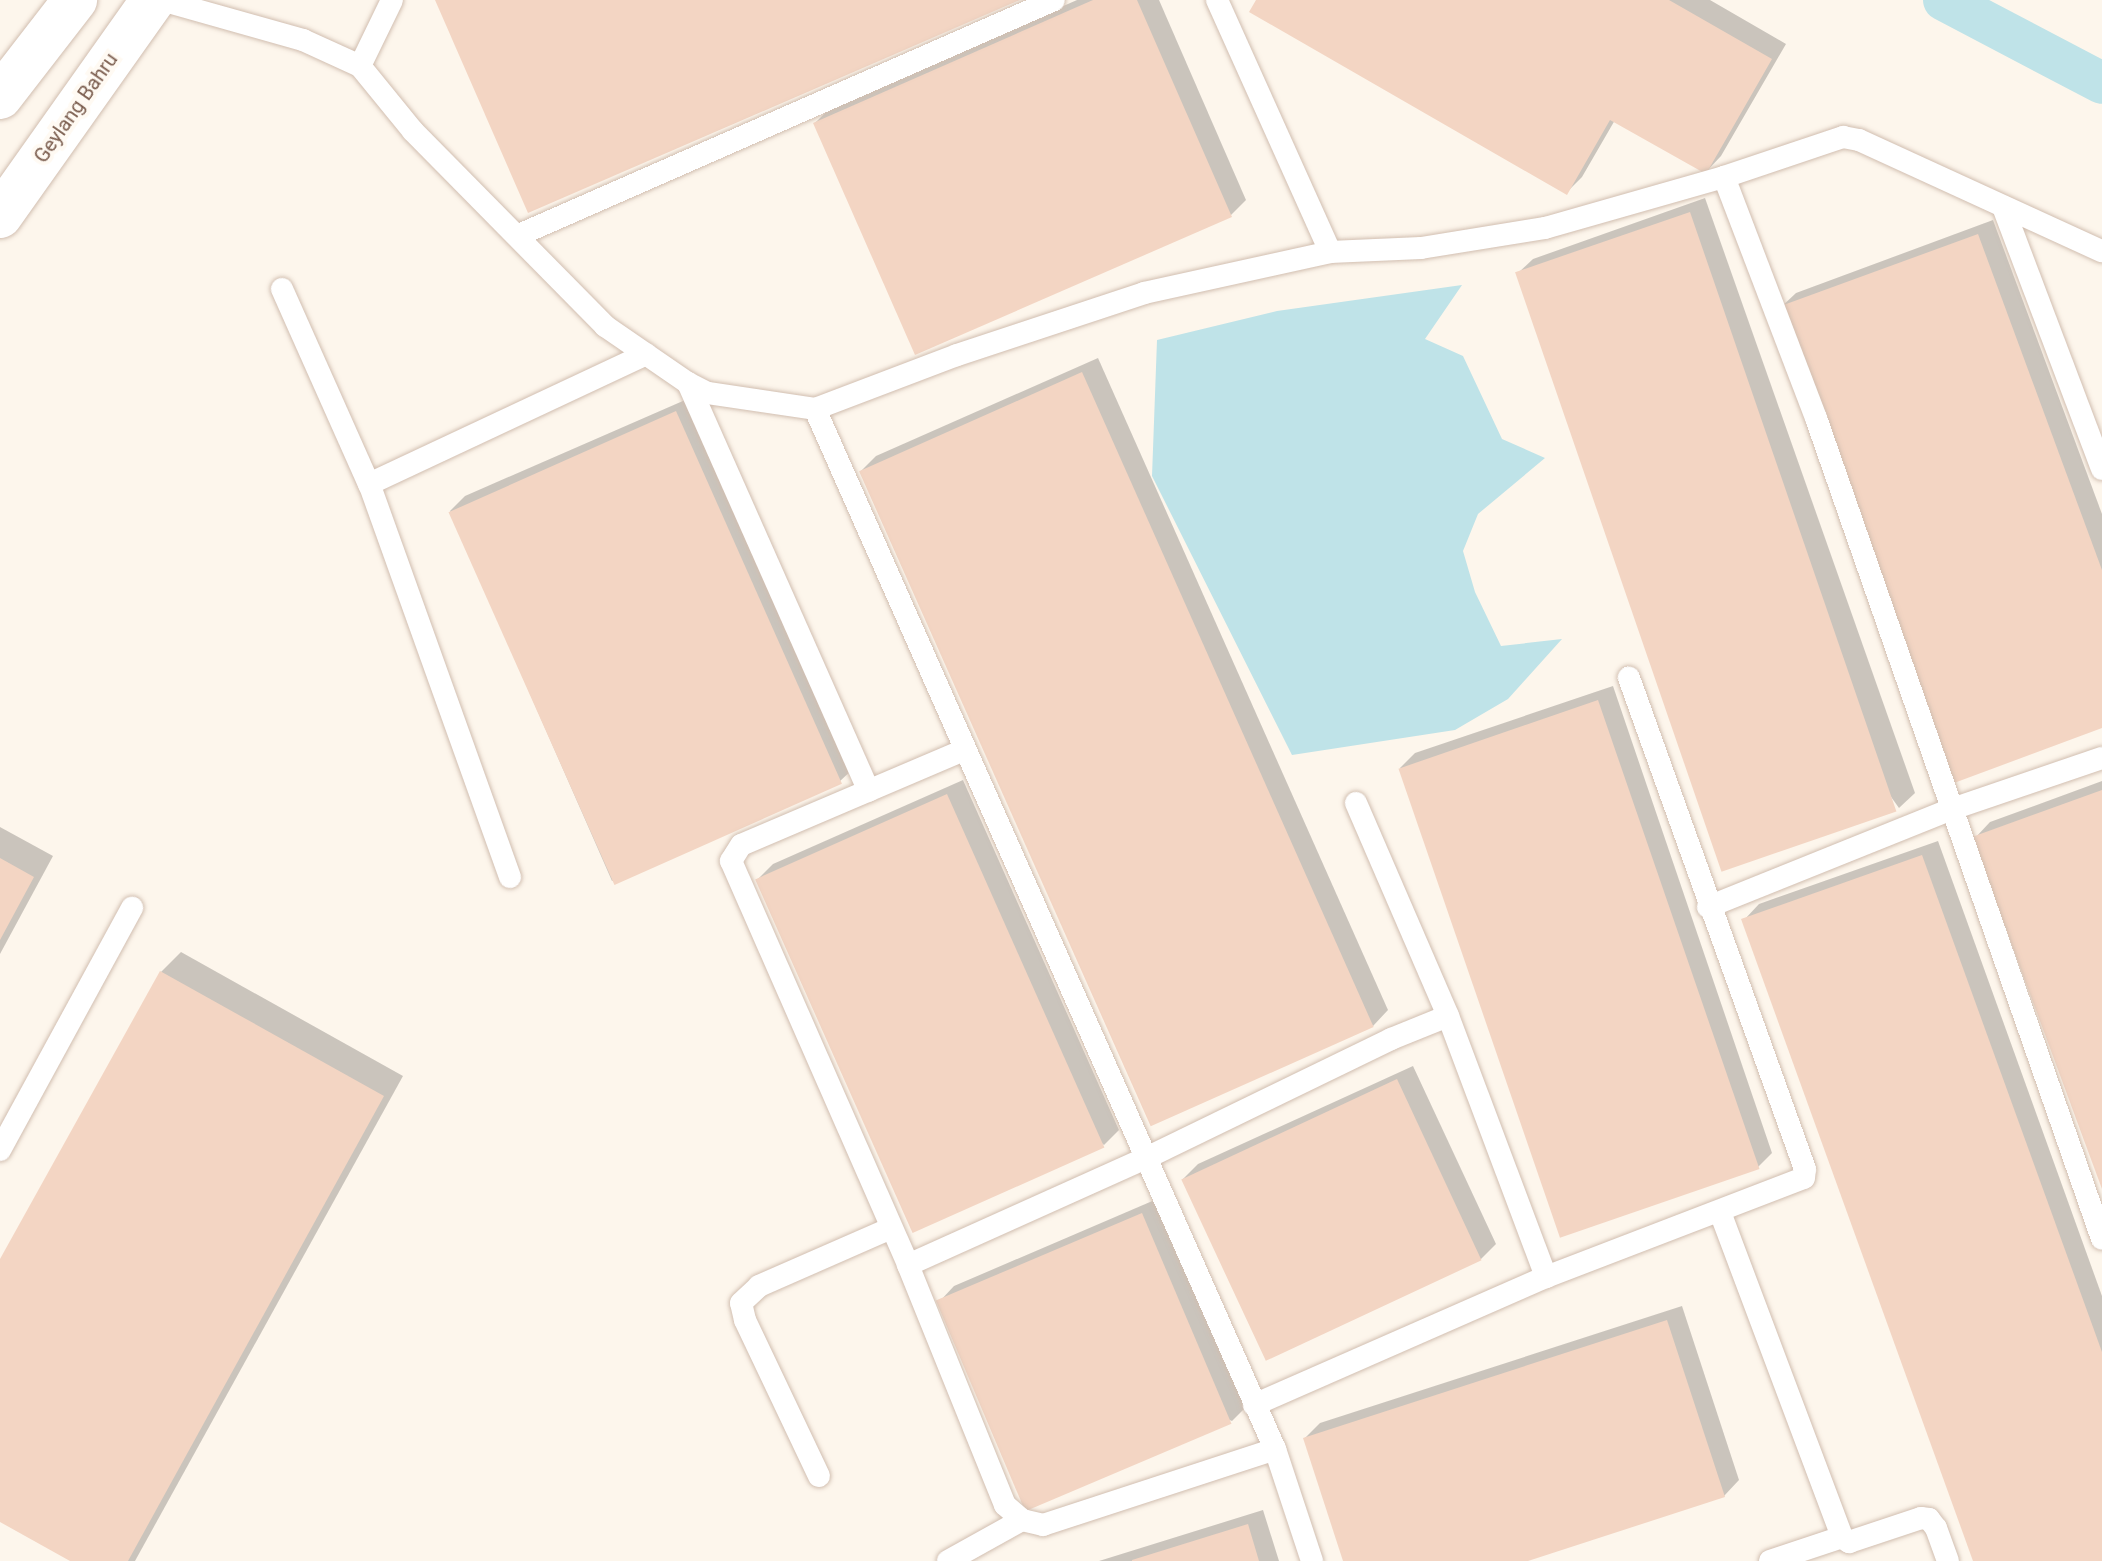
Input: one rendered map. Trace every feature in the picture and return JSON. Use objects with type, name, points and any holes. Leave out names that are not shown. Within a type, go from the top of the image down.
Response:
[{"type":"main road","name":"Geylang Bahru","points":[[0,216],[153,0]]},
{"type":"main road","points":[[0,97],[75,1]]},
{"type":"lane","points":[[161,0],[303,40],[360,66],[413,131],[519,235],[605,326],[688,383],[708,393],[815,409],[957,355],[1144,293],[1330,252],[1421,248],[1545,228],[1724,177],[1843,137],[1859,140],[2102,251]]},
{"type":"lane","points":[[360,66],[392,0]]},
{"type":"lane","points":[[519,235],[1054,0]]},
{"type":"lane","points":[[1217,0],[1330,252]]},
{"type":"lane","points":[[1724,177],[1816,418],[2102,1239]]},
{"type":"lane","points":[[2003,207],[2102,469]]},
{"type":"lane","points":[[282,289],[369,484],[510,877]]},
{"type":"lane","points":[[369,484],[646,354]]},
{"type":"lane","points":[[688,383],[869,791]]},
{"type":"lane","points":[[815,409],[1144,1159],[1275,1449],[1312,1561]]},
{"type":"lane","points":[[1254,1405],[1546,1277],[1801,1181],[1805,1174],[1629,678]]},
{"type":"lane","points":[[964,750],[741,845],[731,861],[908,1265],[1005,1505],[1022,1520],[1043,1525],[1275,1449]]},
{"type":"lane","points":[[1708,907],[1952,809],[2102,758]]},
{"type":"lane","points":[[1356,803],[1448,1016],[1546,1277]]},
{"type":"lane","points":[[0,1150],[132,908]]},
{"type":"lane","points":[[908,1265],[1144,1159],[1391,1039],[1448,1016]]},
{"type":"lane","points":[[1720,1212],[1842,1537],[1849,1542],[1921,1518],[1929,1519],[1948,1561]]},
{"type":"lane","points":[[819,1476],[745,1320],[741,1303],[759,1286],[891,1228]]},
{"type":"lane","points":[[948,1561],[1022,1520]]},
{"type":"lane","points":[[1770,1561],[1842,1537]]},
{"type":"water","points":[[1462,285],[1425,339],[1463,356],[1502,439],[1545,458],[1478,514],[1463,551],[1475,592],[1501,646],[1562,639],[1508,699],[1455,730],[1292,755],[1152,476],[1157,340],[1277,311]]},
{"type":"building","points":[[435,0],[1020,0],[528,213]]},
{"type":"building","points":[[1093,0],[1137,0],[1232,217],[915,355],[813,123]]},
{"type":"building","points":[[1256,0],[1669,0],[1772,59],[1706,174],[1610,120],[1567,195],[1249,12]]},
{"type":"building","points":[[1690,212],[1896,811],[1721,872],[1515,272]]},
{"type":"building","points":[[1978,234],[2102,570],[2102,728],[1954,783],[1778,307]]},
{"type":"building","points":[[1082,372],[1374,1027],[1151,1126],[859,471]]},
{"type":"building","points":[[676,411],[842,784],[614,885],[449,512]]},
{"type":"building","points":[[1598,700],[1759,1169],[1560,1238],[1398,769]]},
{"type":"building","points":[[2102,790],[2102,1189],[1972,837]]},
{"type":"building","points":[[947,794],[1104,1148],[913,1233],[755,879]]},
{"type":"building","points":[[1922,855],[2102,1352],[2102,1561],[1973,1561],[1741,919]]},
{"type":"building","points":[[0,858],[34,877],[0,940]]},
{"type":"building","points":[[160,971],[384,1096],[128,1561],[70,1561],[0,1522],[0,1259]]},
{"type":"building","points":[[1397,1079],[1482,1260],[1266,1361],[1181,1180]]},
{"type":"building","points":[[1142,1213],[1231,1424],[1025,1511],[936,1301]]},
{"type":"building","points":[[1667,1320],[1725,1497],[1528,1561],[1343,1561],[1303,1438]]},
{"type":"building","points":[[1248,1524],[1259,1561],[1132,1561],[1132,1560]]},
{"type":"waterway","points":[[1944,0],[2102,83]]}]
